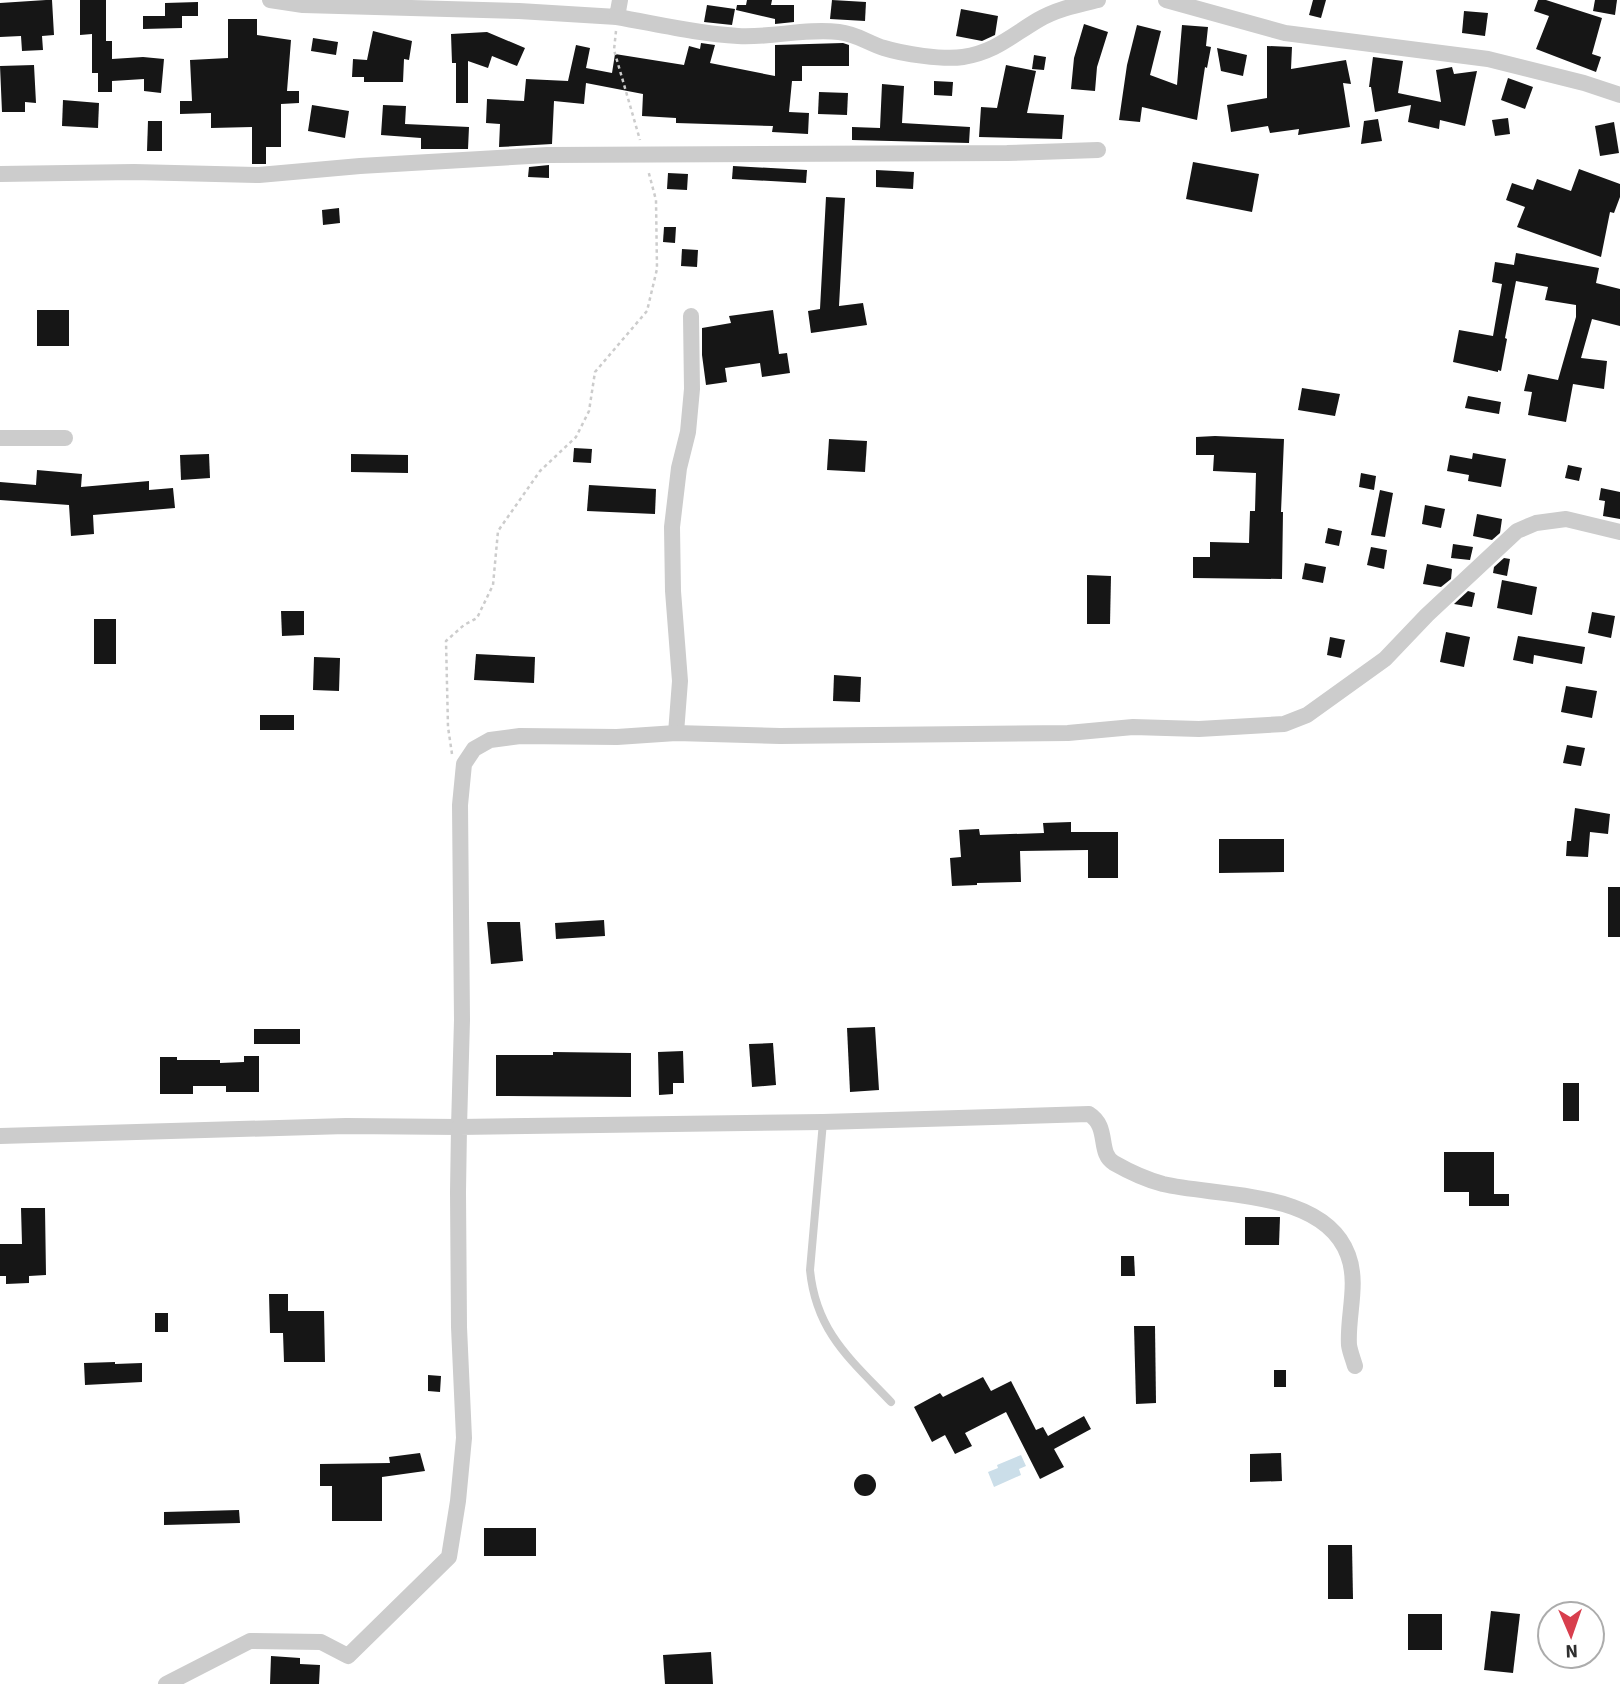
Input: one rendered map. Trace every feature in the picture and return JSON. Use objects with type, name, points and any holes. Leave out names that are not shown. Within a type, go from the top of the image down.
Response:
[{"type":"street","points":[[270,0],[303,5],[429,4],[617,17],[738,36],[842,32],[864,38],[883,48],[959,58],[1000,46],[1038,20],[1063,8],[1098,0]]},
{"type":"street","points":[[617,17],[620,0]]},
{"type":"street","points":[[1166,0],[1285,33],[1488,59],[1584,83],[1620,95]]},
{"type":"street","points":[[0,174],[134,172],[259,175],[547,155],[1007,153],[1098,150]]},
{"type":"street","points":[[676,733],[680,681],[673,591],[672,527],[679,468],[688,432],[692,389],[691,316]]},
{"type":"street","points":[[0,438],[65,438]]},
{"type":"street","points":[[166,1684],[250,1642],[321,1642],[348,1656],[449,1557],[464,1437],[457,1192],[462,1020],[460,805],[464,764],[474,749],[490,740],[520,736],[617,737],[676,733],[780,736],[1068,733],[1133,727],[1199,729],[1284,724],[1307,715],[1385,659],[1427,615],[1517,531],[1536,523],[1566,519],[1620,532]]},
{"type":"street","points":[[0,1136],[346,1126],[823,1122],[1089,1114],[1100,1123],[1106,1155],[1113,1163],[1160,1183],[1258,1198],[1316,1216],[1333,1230],[1348,1255],[1353,1281],[1349,1347],[1355,1366]]},
{"type":"lane","points":[[823,1122],[810,1270],[812,1287],[817,1305],[835,1342],[891,1402]]},
{"type":"path","points":[[452,754],[448,727],[446,641],[464,625],[477,618],[494,585],[498,531],[540,471],[576,437],[589,411],[595,372],[647,311],[657,269],[656,200],[614,50],[617,17]]},
{"type":"water","points":[[1021,1455],[1026,1466],[1019,1469],[1021,1475],[994,1487],[988,1472],[998,1468],[997,1465]]},
{"type":"building","points":[[52,0],[54,35],[42,36],[43,50],[22,51],[21,36],[0,37],[0,3]]},
{"type":"building","points":[[80,0],[106,0],[106,41],[112,41],[112,59],[164,59],[161,93],[144,91],[144,79],[112,81],[112,92],[98,92],[98,73],[92,73],[92,34],[80,35]]},
{"type":"building","points":[[747,0],[772,0],[771,5],[794,5],[794,22],[775,24],[775,19],[736,10],[737,5],[746,5]]},
{"type":"building","points":[[832,0],[866,2],[865,21],[830,19]]},
{"type":"building","points":[[1313,0],[1326,0],[1321,18],[1309,15]]},
{"type":"building","points":[[1538,0],[1546,0],[1602,18],[1592,54],[1601,57],[1596,72],[1536,49],[1549,16],[1534,11]]},
{"type":"building","points":[[1595,0],[1617,0],[1615,15],[1593,11]]},
{"type":"building","points":[[198,2],[198,16],[182,16],[182,28],[143,29],[143,16],[165,16],[165,3]]},
{"type":"building","points":[[707,5],[735,9],[732,25],[704,22]]},
{"type":"building","points":[[961,9],[998,16],[995,35],[982,41],[956,36]]},
{"type":"building","points":[[1464,11],[1488,13],[1485,36],[1462,33]]},
{"type":"building","points":[[228,19],[257,19],[257,35],[291,40],[287,91],[299,91],[299,103],[281,104],[281,147],[266,147],[266,164],[252,164],[252,127],[211,128],[211,113],[180,114],[180,101],[192,101],[190,60],[228,58]]},
{"type":"building","points":[[1084,24],[1108,32],[1097,67],[1095,91],[1071,89],[1074,58]]},
{"type":"building","points":[[1137,25],[1161,31],[1150,75],[1177,85],[1182,25],[1208,27],[1206,46],[1211,47],[1207,68],[1205,67],[1197,120],[1142,107],[1140,122],[1119,120],[1127,65]]},
{"type":"building","points":[[373,31],[412,41],[409,60],[404,59],[403,82],[364,82],[364,77],[352,77],[353,59],[367,60]]},
{"type":"building","points":[[487,32],[525,48],[517,66],[492,56],[488,68],[468,61],[468,103],[456,103],[456,63],[452,63],[451,34]]},
{"type":"building","points":[[313,38],[338,42],[336,55],[311,51]]},
{"type":"building","points":[[701,43],[715,45],[710,63],[775,76],[775,45],[843,43],[849,45],[849,66],[802,66],[802,81],[792,81],[789,112],[809,113],[808,134],[772,132],[773,126],[676,123],[676,118],[642,116],[643,94],[586,83],[584,104],[554,101],[552,144],[499,147],[500,124],[486,123],[487,99],[524,101],[526,79],[568,81],[576,45],[590,48],[586,68],[612,73],[615,54],[684,65],[689,46],[700,49]]},
{"type":"building","points":[[1267,46],[1292,47],[1291,69],[1346,60],[1351,84],[1343,83],[1350,127],[1298,135],[1299,129],[1270,133],[1268,126],[1231,132],[1227,105],[1267,98]]},
{"type":"building","points":[[1217,48],[1247,55],[1243,76],[1221,71]]},
{"type":"building","points":[[1034,55],[1046,57],[1044,70],[1032,69]]},
{"type":"building","points":[[1373,57],[1403,61],[1398,93],[1441,102],[1436,70],[1452,67],[1454,74],[1477,71],[1465,126],[1440,120],[1439,129],[1408,122],[1411,105],[1375,112],[1369,87]]},
{"type":"building","points":[[34,65],[36,103],[25,102],[25,112],[2,112],[0,66]]},
{"type":"building","points":[[1006,65],[1036,71],[1027,113],[1064,115],[1062,139],[979,137],[981,107],[997,108]]},
{"type":"building","points":[[1508,78],[1533,87],[1525,109],[1501,100]]},
{"type":"building","points":[[934,81],[953,82],[952,96],[934,95]]},
{"type":"building","points":[[882,84],[904,86],[902,123],[970,127],[969,143],[852,140],[852,127],[880,128]]},
{"type":"building","points":[[819,92],[848,93],[847,115],[818,114]]},
{"type":"building","points":[[63,100],[99,103],[98,128],[62,126]]},
{"type":"building","points":[[312,105],[349,111],[345,138],[308,131]]},
{"type":"building","points":[[383,105],[406,106],[405,124],[469,127],[468,149],[421,149],[421,138],[381,135]]},
{"type":"building","points":[[1508,118],[1510,134],[1495,136],[1492,120]]},
{"type":"building","points":[[1378,119],[1382,141],[1361,144],[1364,121]]},
{"type":"building","points":[[148,121],[162,121],[162,151],[147,151]]},
{"type":"building","points":[[1614,122],[1619,153],[1600,156],[1595,126]]},
{"type":"building","points":[[1193,162],[1259,174],[1252,212],[1186,199]]},
{"type":"building","points":[[549,165],[549,178],[528,177],[529,167]]},
{"type":"building","points":[[733,166],[807,170],[806,183],[732,179]]},
{"type":"building","points":[[1579,169],[1620,184],[1620,197],[1614,213],[1610,212],[1601,257],[1517,227],[1525,207],[1506,200],[1512,183],[1533,190],[1537,179],[1571,191]]},
{"type":"building","points":[[876,170],[914,172],[913,189],[876,187]]},
{"type":"building","points":[[668,173],[688,174],[687,190],[667,189]]},
{"type":"building","points":[[826,197],[845,198],[839,306],[863,303],[867,325],[811,333],[808,311],[820,309]]},
{"type":"building","points":[[339,208],[340,223],[323,225],[322,210]]},
{"type":"building","points":[[664,227],[676,227],[675,243],[663,242]]},
{"type":"building","points":[[682,249],[698,250],[697,267],[681,266]]},
{"type":"building","points":[[1516,253],[1599,268],[1596,283],[1620,289],[1620,326],[1592,319],[1581,358],[1607,361],[1604,389],[1573,384],[1566,422],[1528,415],[1532,392],[1524,391],[1528,374],[1558,380],[1576,317],[1576,305],[1545,300],[1548,287],[1516,281],[1501,371],[1453,362],[1459,330],[1493,336],[1502,284],[1492,282],[1495,262],[1514,265]]},
{"type":"building","points":[[37,310],[69,310],[69,346],[37,346]]},
{"type":"building","points":[[773,310],[779,354],[787,353],[790,373],[762,377],[760,363],[725,368],[727,382],[706,385],[702,328],[731,323],[729,316]]},
{"type":"building","points":[[1302,388],[1340,394],[1335,416],[1298,410]]},
{"type":"building","points":[[1468,396],[1501,402],[1499,414],[1465,408]]},
{"type":"building","points":[[1196,437],[1284,439],[1282,579],[1193,578],[1193,557],[1210,557],[1210,542],[1249,543],[1250,511],[1255,511],[1256,473],[1213,471],[1214,455],[1196,455]]},
{"type":"building","points":[[829,439],[867,441],[865,472],[827,470]]},
{"type":"building","points":[[574,448],[592,449],[591,463],[573,462]]},
{"type":"building","points":[[1473,453],[1506,459],[1501,487],[1468,481],[1469,475],[1447,471],[1450,455],[1472,459]]},
{"type":"building","points":[[209,454],[210,478],[181,480],[180,455]]},
{"type":"building","points":[[351,454],[408,455],[408,473],[351,472]]},
{"type":"building","points":[[1568,465],[1582,468],[1579,481],[1565,478]]},
{"type":"building","points":[[37,470],[82,474],[81,487],[149,481],[149,490],[173,488],[175,508],[93,515],[94,534],[71,536],[69,505],[0,500],[0,482],[36,485]]},
{"type":"building","points":[[1361,473],[1376,476],[1374,490],[1359,487]]},
{"type":"building","points":[[589,485],[656,489],[655,514],[587,511]]},
{"type":"building","points":[[1601,488],[1620,492],[1620,519],[1603,516],[1605,501],[1599,500]]},
{"type":"building","points":[[1380,490],[1393,493],[1385,537],[1371,535]]},
{"type":"building","points":[[1425,505],[1445,509],[1441,528],[1422,524]]},
{"type":"building","points":[[1477,514],[1502,519],[1500,533],[1492,540],[1473,536]]},
{"type":"building","points":[[1328,528],[1342,531],[1339,546],[1325,543]]},
{"type":"building","points":[[1453,544],[1473,547],[1470,560],[1451,558]]},
{"type":"building","points":[[1371,547],[1387,550],[1384,569],[1367,565]]},
{"type":"building","points":[[1504,558],[1510,559],[1507,576],[1493,573],[1494,567]]},
{"type":"building","points":[[1305,563],[1326,567],[1323,583],[1302,579]]},
{"type":"building","points":[[1427,564],[1452,569],[1451,579],[1441,587],[1423,584]]},
{"type":"building","points":[[1087,575],[1111,576],[1110,624],[1087,624]]},
{"type":"building","points":[[1502,580],[1537,587],[1532,615],[1497,608]]},
{"type":"building","points":[[1468,591],[1475,593],[1472,607],[1454,604]]},
{"type":"building","points":[[281,611],[304,611],[304,635],[282,636]]},
{"type":"building","points":[[1592,612],[1615,616],[1611,638],[1588,633]]},
{"type":"building","points":[[94,619],[116,619],[116,664],[94,664]]},
{"type":"building","points":[[1446,632],[1470,637],[1464,667],[1440,662]]},
{"type":"building","points":[[1518,636],[1585,647],[1582,664],[1534,655],[1533,664],[1513,660]]},
{"type":"building","points":[[1330,637],[1345,640],[1341,658],[1327,655]]},
{"type":"building","points":[[476,654],[535,657],[534,683],[474,680]]},
{"type":"building","points":[[314,657],[340,658],[339,691],[313,690]]},
{"type":"building","points":[[834,675],[861,677],[860,702],[833,701]]},
{"type":"building","points":[[1566,686],[1597,691],[1592,718],[1561,712]]},
{"type":"building","points":[[260,715],[294,715],[294,730],[260,730]]},
{"type":"building","points":[[1567,745],[1585,748],[1581,766],[1563,763]]},
{"type":"building","points":[[1575,808],[1610,814],[1608,834],[1590,832],[1588,857],[1566,856],[1567,841],[1571,841]]},
{"type":"building","points":[[1071,822],[1071,832],[1118,832],[1118,878],[1088,878],[1088,850],[1020,851],[1021,882],[952,886],[950,858],[961,857],[959,830],[979,829],[980,835],[1044,833],[1043,823]]},
{"type":"building","points":[[1219,839],[1284,839],[1284,872],[1219,873]]},
{"type":"building","points":[[1608,887],[1620,887],[1620,937],[1608,937]]},
{"type":"building","points":[[604,920],[605,936],[556,939],[555,923]]},
{"type":"building","points":[[487,922],[520,922],[523,961],[491,964]]},
{"type":"building","points":[[875,1027],[879,1090],[850,1092],[847,1028]]},
{"type":"building","points":[[254,1029],[300,1029],[300,1044],[254,1044]]},
{"type":"building","points":[[773,1043],[776,1085],[752,1087],[749,1044]]},
{"type":"building","points":[[683,1051],[684,1083],[673,1083],[673,1094],[659,1095],[658,1052]]},
{"type":"building","points":[[553,1052],[631,1053],[631,1097],[496,1096],[496,1055],[553,1055]]},
{"type":"building","points":[[244,1056],[259,1056],[259,1092],[226,1092],[226,1086],[193,1086],[193,1094],[160,1094],[160,1057],[177,1057],[177,1060],[220,1060],[220,1063],[244,1062]]},
{"type":"building","points":[[1563,1083],[1579,1083],[1579,1121],[1563,1121]]},
{"type":"building","points":[[1444,1152],[1494,1152],[1494,1194],[1509,1194],[1509,1206],[1469,1206],[1469,1192],[1444,1192]]},
{"type":"building","points":[[21,1208],[45,1208],[46,1275],[29,1276],[29,1283],[6,1284],[6,1276],[0,1276],[0,1244],[22,1244]]},
{"type":"building","points":[[1245,1217],[1280,1217],[1279,1245],[1245,1245]]},
{"type":"building","points":[[1121,1256],[1134,1256],[1135,1276],[1121,1276]]},
{"type":"building","points":[[269,1294],[288,1294],[288,1311],[324,1311],[325,1362],[284,1362],[283,1333],[270,1333]]},
{"type":"building","points":[[155,1313],[168,1313],[168,1332],[155,1332]]},
{"type":"building","points":[[1134,1326],[1155,1326],[1156,1403],[1136,1404]]},
{"type":"building","points":[[84,1363],[142,1363],[142,1382],[85,1385]]},
{"type":"building","points":[[1274,1370],[1286,1370],[1286,1387],[1274,1387]]},
{"type":"building","points":[[428,1375],[441,1376],[440,1392],[428,1391]]},
{"type":"building","points":[[983,1377],[991,1391],[1011,1381],[1036,1430],[1043,1427],[1048,1436],[1084,1416],[1091,1429],[1054,1449],[1064,1467],[1040,1479],[1006,1412],[965,1433],[972,1446],[955,1454],[945,1435],[932,1442],[914,1407],[940,1393],[943,1397]]},
{"type":"building","points":[[420,1453],[425,1471],[382,1477],[382,1521],[332,1521],[332,1486],[320,1486],[320,1464],[390,1463],[389,1457]]},
{"type":"building","points":[[1281,1453],[1282,1481],[1250,1482],[1250,1454]]},
{"type":"building","points":[[865,1474],[873,1477],[876,1485],[873,1493],[865,1496],[857,1493],[854,1485],[857,1477]]},
{"type":"building","points":[[239,1510],[240,1523],[164,1525],[164,1512]]},
{"type":"building","points":[[484,1528],[536,1528],[536,1556],[484,1556]]},
{"type":"building","points":[[1328,1545],[1352,1545],[1353,1599],[1328,1599]]},
{"type":"building","points":[[1491,1611],[1520,1614],[1513,1673],[1484,1670]]},
{"type":"building","points":[[1408,1614],[1442,1614],[1442,1650],[1408,1650]]},
{"type":"building","points":[[711,1652],[713,1684],[665,1684],[663,1655]]},
{"type":"building","points":[[271,1656],[300,1658],[300,1664],[320,1665],[319,1684],[270,1684]]}]
